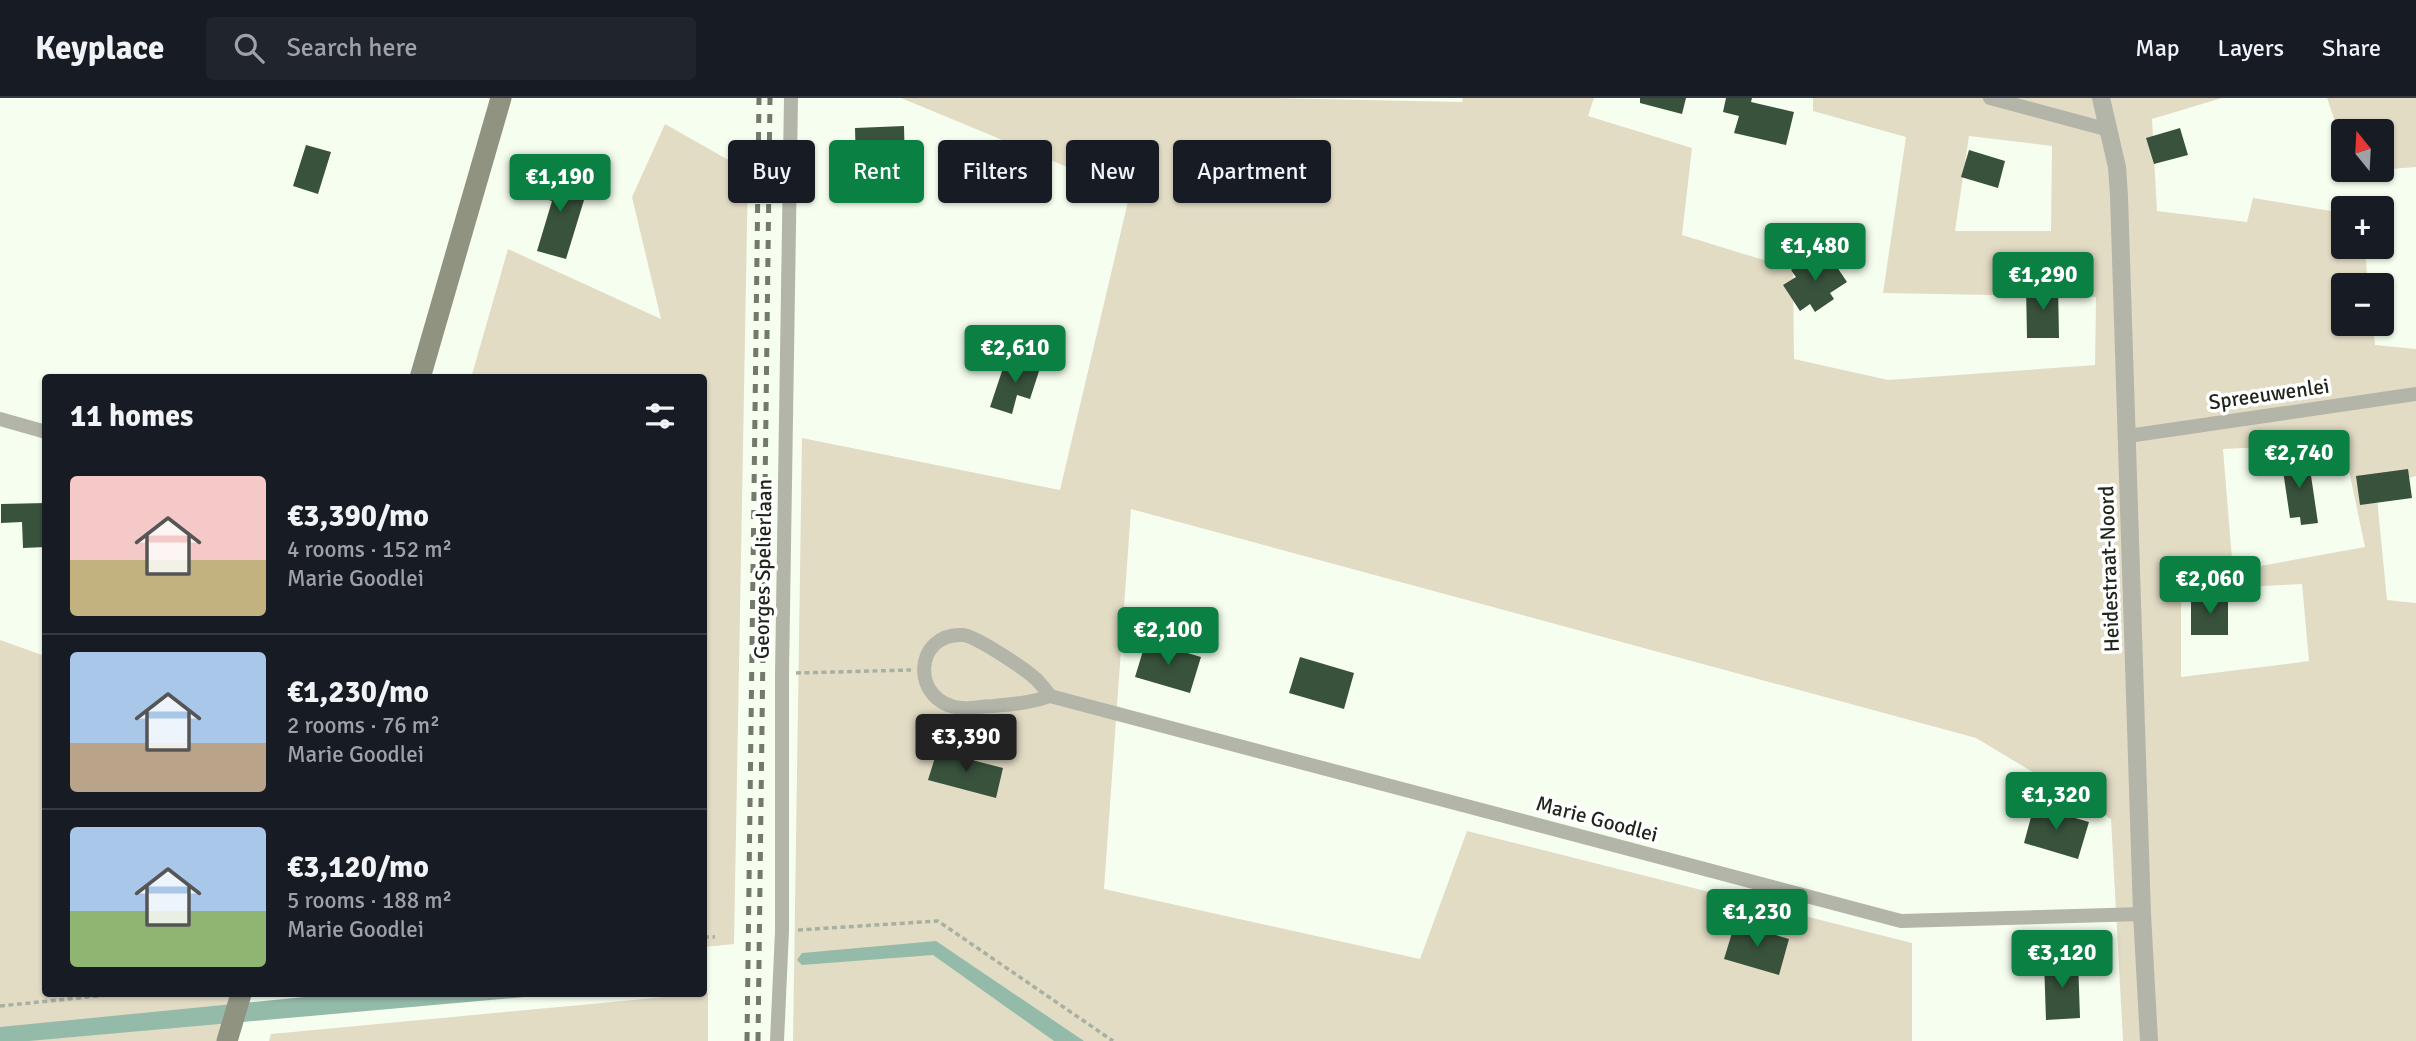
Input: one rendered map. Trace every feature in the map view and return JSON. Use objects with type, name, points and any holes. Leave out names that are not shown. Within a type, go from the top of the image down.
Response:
[{"type":"main road","points":[[420,374],[501,98]]},
{"type":"main road","points":[[228,1041],[240,997]]},
{"type":"street","name":"Georges Spelierlaan","points":[[777,1041],[782,931],[782,674],[791,98]]},
{"type":"street","points":[[1990,98],[2109,130]]},
{"type":"street","name":"Heidestraat-Noord","points":[[2101,98],[2117,167],[2119,196],[2142,914],[2149,1041]]},
{"type":"street","name":"Spreeuwenlei","points":[[2128,436],[2416,394]]},
{"type":"street","points":[[0,419],[42,431]]},
{"type":"street","name":"Marie Goodlei","points":[[1050,696],[1035,702],[961,708],[941,703],[926,686],[923,670],[926,656],[934,645],[950,637],[963,635],[976,639],[1036,679],[1050,696],[1901,921],[2142,914]]},
{"type":"path","points":[[782,674],[923,670]]},
{"type":"path","points":[[782,931],[938,921],[1112,1041]]},
{"type":"path","points":[[707,937],[715,937]]},
{"type":"path","points":[[0,1006],[88,997]]},
{"type":"shaded area","points":[[901,98],[1272,98],[1462,102],[1463,98],[1594,98],[1588,116],[1692,148],[1682,235],[1793,269],[1794,359],[1888,380],[2095,365],[2096,297],[1883,293],[1906,137],[1813,111],[1813,98],[2222,98],[2152,119],[2157,211],[2247,222],[2253,198],[2331,211],[2331,259],[2365,259],[2367,273],[2331,273],[2331,336],[2374,336],[2375,345],[2416,349],[2416,476],[2376,488],[2387,600],[2416,603],[2416,1041],[2123,1041],[2111,819],[1976,738],[1131,509],[1104,889],[1420,959],[1467,831],[1912,943],[1912,1041],[793,1041],[802,438],[1060,490],[1128,203],[1159,203],[1159,140],[1066,140],[1066,166],[1052,161],[1052,140],[1002,140]],"holes":[[[1969,136],[2052,146],[2051,231],[1955,231]],[[2307,445],[2347,461],[2365,547],[2233,571],[2223,449]],[[2302,584],[2309,661],[2181,677],[2181,590]]]},
{"type":"shaded area","points":[[2327,98],[2416,98],[2416,167],[2394,169],[2394,119],[2334,119]]},
{"type":"shaded area","points":[[665,124],[728,160],[728,203],[747,203],[734,944],[707,947],[707,374],[472,374],[508,249],[661,319],[632,197]]},
{"type":"shaded area","points":[[0,640],[42,655],[42,997],[229,997],[218,1041],[0,1041]]},
{"type":"shaded area","points":[[936,941],[1084,1041],[1054,1041],[933,955],[802,965],[797,960],[802,953]]},
{"type":"shaded area","points":[[707,993],[708,1041],[269,1041],[271,1034],[665,997],[707,997]]},
{"type":"shaded area","points":[[305,997],[524,997],[29,1041],[0,1041],[0,1027]]},
{"type":"building","points":[[1640,98],[1686,98],[1682,114],[1640,103]]},
{"type":"building","points":[[1726,98],[1752,98],[1751,102],[1794,112],[1786,145],[1734,133],[1739,116],[1723,112]]},
{"type":"building","points":[[904,126],[904,140],[855,140],[855,128]]},
{"type":"building","points":[[2180,128],[2188,155],[2154,164],[2146,138]]},
{"type":"building","points":[[306,145],[331,152],[318,194],[293,186]]},
{"type":"building","points":[[1969,150],[2005,161],[1998,188],[1961,177]]},
{"type":"building","points":[[542,174],[588,187],[566,259],[537,251],[552,201],[536,196]]},
{"type":"building","points":[[1829,255],[1847,282],[1830,293],[1834,299],[1815,312],[1810,304],[1800,311],[1783,285],[1796,277],[1791,270],[1809,258],[1814,265]]},
{"type":"building","points":[[2058,285],[2059,338],[2027,338],[2026,286]]},
{"type":"building","points":[[1019,358],[1041,365],[1030,399],[1017,395],[1012,414],[990,407],[1004,365],[1016,369]]},
{"type":"building","points":[[2297,455],[2299,463],[2309,462],[2318,523],[2301,525],[2300,517],[2290,518],[2281,457]]},
{"type":"building","points":[[2408,469],[2412,498],[2360,505],[2356,476]]},
{"type":"building","points":[[42,503],[42,547],[23,548],[22,522],[1,523],[1,504]]},
{"type":"building","points":[[2191,598],[2228,598],[2228,635],[2191,635]]},
{"type":"building","points":[[1146,641],[1201,657],[1190,693],[1135,677]]},
{"type":"building","points":[[1300,657],[1354,673],[1344,709],[1289,693]]},
{"type":"building","points":[[937,751],[1003,768],[996,798],[928,780]]},
{"type":"building","points":[[2034,806],[2089,822],[2078,859],[2024,843]]},
{"type":"building","points":[[1735,923],[1789,939],[1779,975],[1724,959]]},
{"type":"building","points":[[2078,960],[2080,1018],[2046,1020],[2044,961]]},
{"type":"railway","points":[[747,1041],[759,98]]},
{"type":"railway","points":[[758,1041],[770,98]]}]
